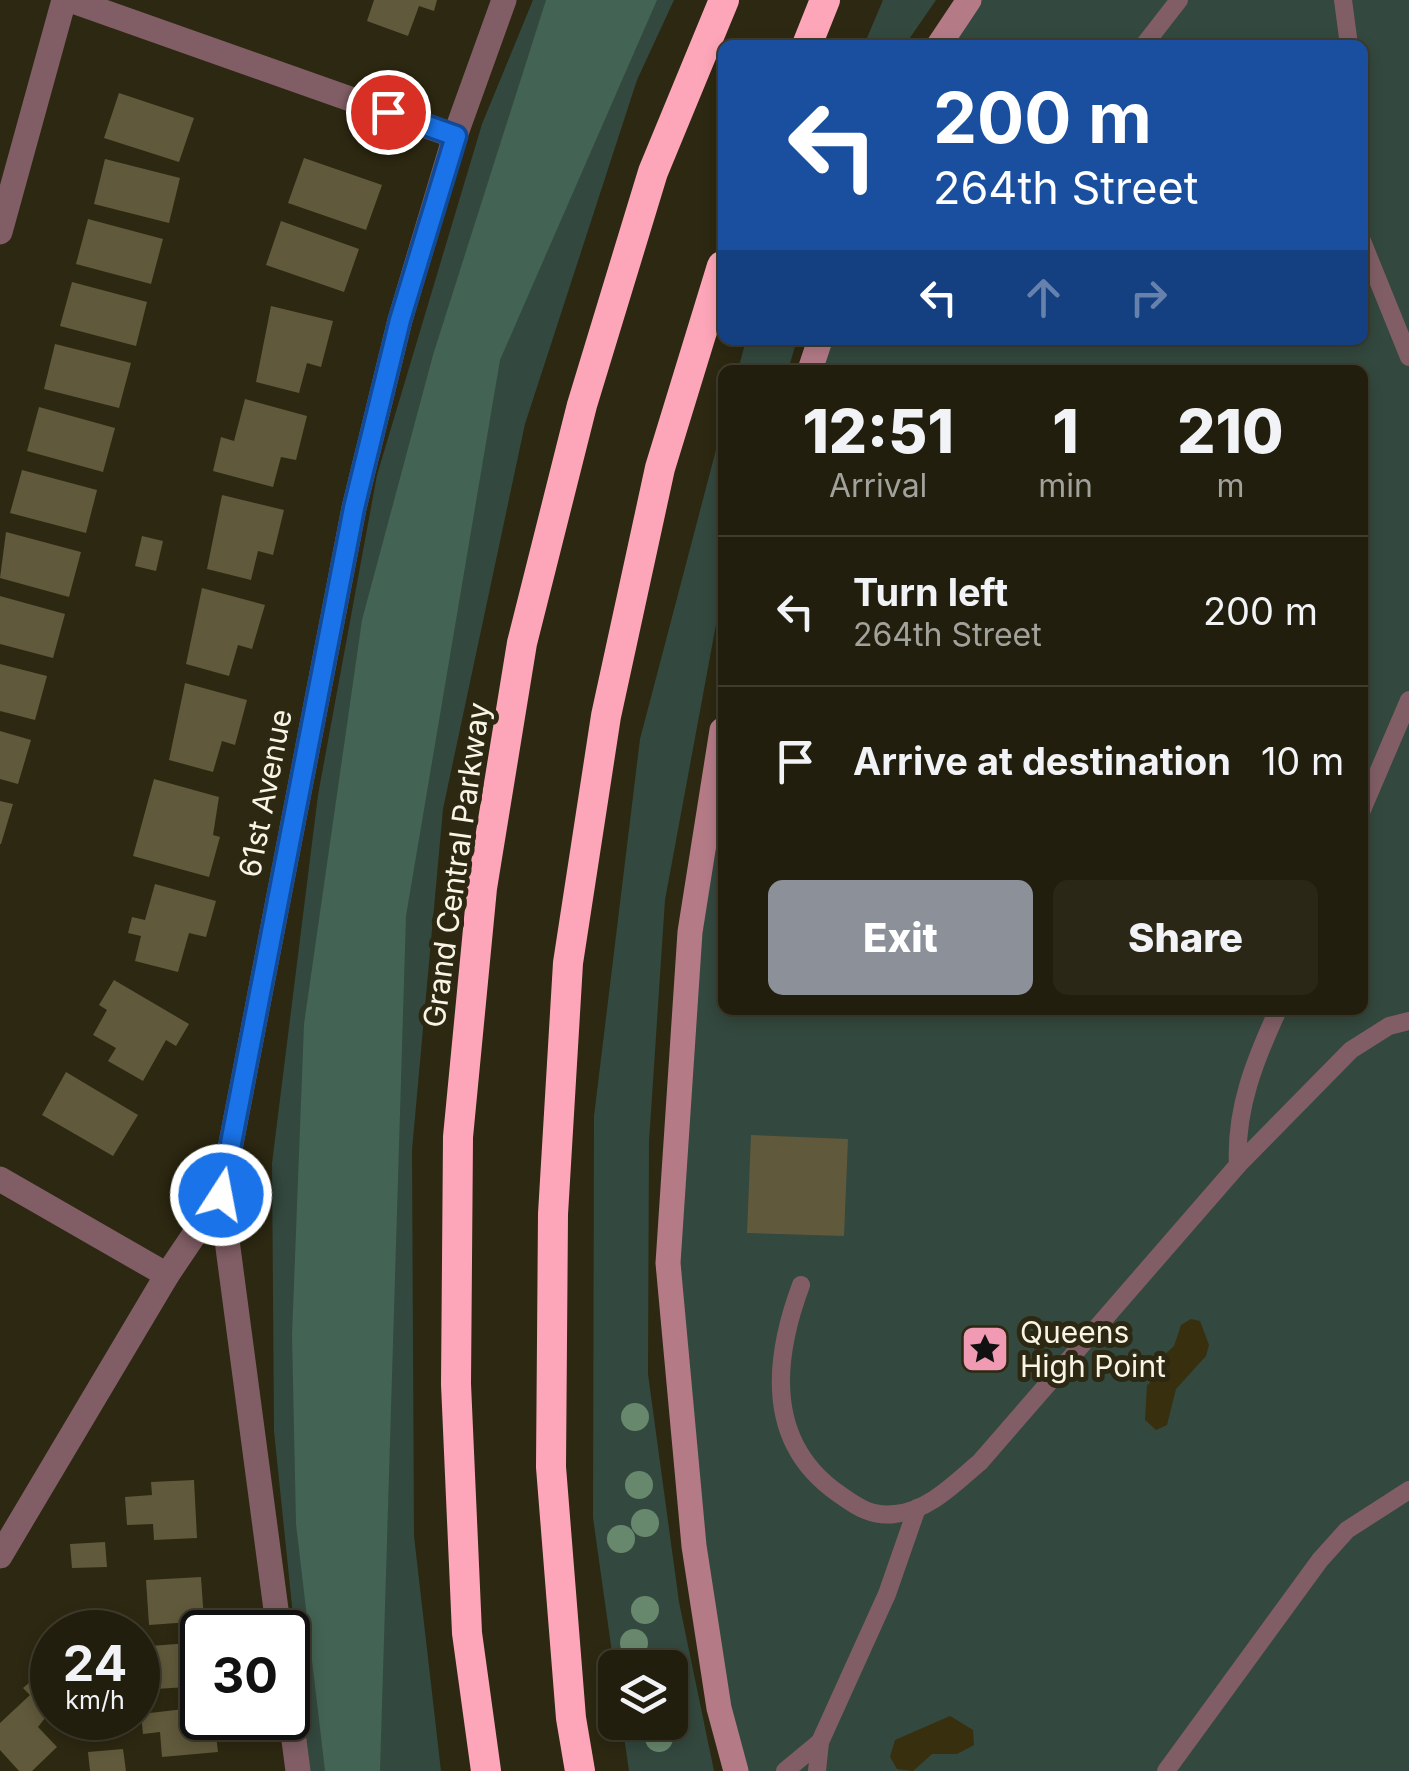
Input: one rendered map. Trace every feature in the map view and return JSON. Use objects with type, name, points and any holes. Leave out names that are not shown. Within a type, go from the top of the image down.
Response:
[{"type":"highway","name":"Grand Central Parkway","points":[[486,1771],[467,1633],[456,1384],[458,1137],[482,888],[522,643],[582,405],[653,172],[724,0]]},
{"type":"highway","points":[[809,40],[825,0]]},
{"type":"highway","points":[[580,1771],[571,1718],[551,1467],[553,1214],[568,963],[606,716],[660,468],[718,279]]},
{"type":"main road","points":[[942,40],[969,0]]},
{"type":"main road","points":[[718,755],[690,932],[668,1263],[694,1546],[719,1708],[736,1771]]},
{"type":"street","points":[[0,232],[67,0],[456,136]]},
{"type":"street","name":"61st Avenue","points":[[0,1556],[167,1275],[221,1195],[354,508],[400,320],[456,136],[504,0]]},
{"type":"street","points":[[0,1178],[167,1275]]},
{"type":"street","points":[[221,1195],[276,1610]]},
{"type":"street","points":[[294,1740],[298,1771]]},
{"type":"lane","points":[[1148,40],[1179,0]]},
{"type":"lane","points":[[1343,0],[1348,40]]},
{"type":"lane","points":[[1368,256],[1409,357]]},
{"type":"lane","points":[[1368,796],[1409,700]]},
{"type":"lane","points":[[1238,1165],[1237,1132],[1245,1092],[1276,1015]]},
{"type":"lane","points":[[801,1285],[783,1335],[781,1392],[786,1426],[800,1456],[826,1486],[864,1512],[896,1514],[917,1508],[942,1495],[980,1462],[1238,1165],[1351,1050],[1389,1026],[1409,1022]]},
{"type":"lane","points":[[1166,1771],[1320,1560],[1348,1530],[1409,1490]]},
{"type":"lane","points":[[817,1771],[820,1742],[887,1594],[917,1508]]},
{"type":"lane","points":[[785,1771],[820,1742]]},
{"type":"green space","points":[[533,0],[674,0],[637,80],[525,424],[443,809],[412,1150],[414,1536],[441,1771],[309,1771],[306,1740],[310,1740],[310,1610],[292,1610],[274,1431],[272,1163],[318,795],[377,475],[482,124]]},
{"type":"green space","points":[[546,0],[657,0],[500,360],[406,916],[380,1771],[325,1771],[310,1643],[310,1610],[306,1610],[296,1524],[292,1335],[304,1024],[362,620],[433,355]]},
{"type":"green space","points":[[883,0],[936,0],[908,40],[866,40]]},
{"type":"green space","points":[[969,0],[1409,0],[1409,1771],[736,1771],[668,1263],[718,769],[718,1015],[1368,1015],[1368,365],[812,365],[818,345],[1368,345],[1368,40],[942,40]]},
{"type":"green space","points":[[745,345],[796,345],[790,365],[739,365]]},
{"type":"green space","points":[[718,442],[718,614],[665,900],[649,1142],[648,1374],[679,1602],[714,1771],[629,1771],[624,1740],[688,1740],[688,1650],[612,1650],[593,1518],[594,1116],[640,739]]},
{"type":"sand","points":[[1191,1319],[1200,1321],[1209,1345],[1206,1356],[1176,1389],[1167,1425],[1156,1430],[1145,1420],[1147,1385],[1159,1376],[1161,1358],[1174,1346],[1181,1325]]},
{"type":"sand","points":[[950,1716],[973,1730],[974,1745],[957,1754],[932,1754],[913,1771],[897,1769],[890,1757],[895,1740]]},
{"type":"building","points":[[374,0],[437,0],[434,11],[419,6],[408,36],[367,21]]},
{"type":"building","points":[[119,93],[194,118],[179,162],[104,138]]},
{"type":"building","points":[[304,158],[382,185],[366,230],[288,203]]},
{"type":"building","points":[[105,159],[180,178],[169,223],[94,204]]},
{"type":"building","points":[[88,219],[163,239],[151,284],[76,264]]},
{"type":"building","points":[[281,221],[359,249],[344,292],[266,265]]},
{"type":"building","points":[[72,282],[147,302],[136,346],[60,326]]},
{"type":"building","points":[[271,306],[333,321],[321,367],[307,363],[299,393],[256,382]]},
{"type":"building","points":[[55,344],[131,363],[119,408],[44,389]]},
{"type":"building","points":[[245,399],[307,416],[296,460],[281,457],[273,487],[213,471],[221,437],[234,441]]},
{"type":"building","points":[[39,407],[115,428],[103,472],[27,451]]},
{"type":"building","points":[[22,470],[97,490],[86,533],[10,513]]},
{"type":"building","points":[[222,495],[284,510],[273,555],[258,551],[251,580],[207,569]]},
{"type":"building","points":[[6,532],[81,552],[69,597],[0,578]]},
{"type":"building","points":[[142,536],[163,541],[156,571],[135,566]]},
{"type":"building","points":[[202,588],[265,605],[252,649],[238,645],[229,676],[186,664]]},
{"type":"building","points":[[0,596],[65,614],[53,658],[0,644]]},
{"type":"building","points":[[0,664],[47,676],[35,720],[0,711]]},
{"type":"building","points":[[185,683],[247,700],[235,745],[222,741],[213,772],[169,760]]},
{"type":"building","points":[[0,731],[31,740],[18,784],[0,779]]},
{"type":"building","points":[[154,779],[219,797],[213,835],[220,837],[209,877],[133,856]]},
{"type":"building","points":[[0,801],[13,804],[1,844],[0,844]]},
{"type":"building","points":[[155,884],[216,901],[206,937],[189,933],[178,972],[135,961],[141,936],[128,933],[132,917],[145,920]]},
{"type":"building","points":[[114,980],[189,1024],[176,1046],[166,1040],[143,1081],[108,1061],[116,1048],[93,1035],[107,1010],[99,1005]]},
{"type":"building","points":[[66,1072],[138,1115],[113,1156],[42,1115]]},
{"type":"building","points":[[751,1135],[848,1139],[844,1236],[747,1233]]},
{"type":"building","points":[[194,1480],[197,1538],[154,1540],[153,1524],[127,1525],[125,1497],[152,1495],[151,1482]]},
{"type":"building","points":[[105,1542],[107,1567],[72,1568],[70,1544]]},
{"type":"building","points":[[201,1577],[203,1610],[180,1610],[180,1623],[160,1624],[160,1610],[148,1610],[146,1580]]},
{"type":"building","points":[[180,1644],[180,1687],[160,1689],[160,1645]]},
{"type":"building","points":[[30,1695],[30,1740],[50,1740],[57,1747],[32,1771],[19,1771],[0,1750],[0,1723]]},
{"type":"building","points":[[180,1710],[180,1740],[217,1740],[218,1752],[162,1757],[160,1712]]},
{"type":"building","points":[[123,1749],[126,1771],[90,1771],[88,1752]]},
{"type":"place","name":"Queens High Point","points":[[985,1349]]},
{"type":"route","points":[[221,1195],[354,508],[400,320],[456,136],[388,112]]}]
